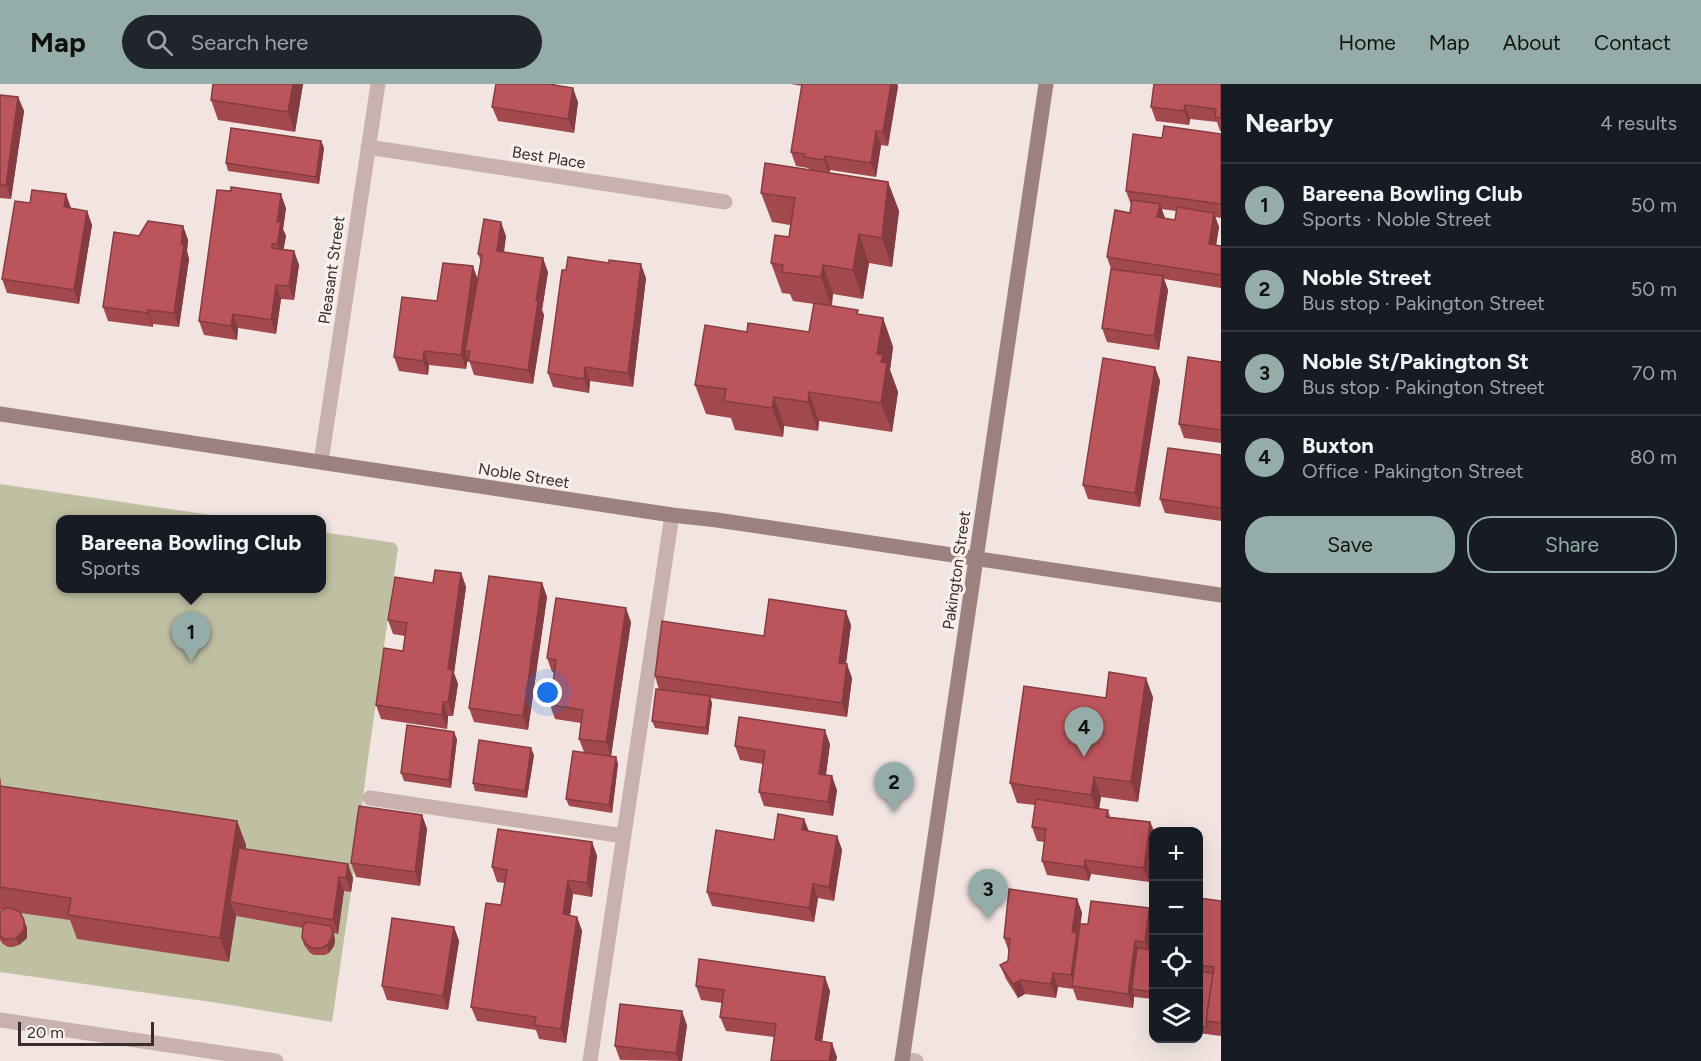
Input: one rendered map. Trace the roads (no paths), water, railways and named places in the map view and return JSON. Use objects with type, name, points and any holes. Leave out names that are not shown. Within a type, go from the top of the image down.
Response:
[{"type":"street","name":"Pleasant Street","points":[[321,462],[378,84]]},
{"type":"street","name":"Pakington Street","points":[[907,1060],[976,559],[1046,84]]},
{"type":"street","name":"Best Place","points":[[368,147],[725,202]]},
{"type":"street","name":"Noble Street","points":[[0,414],[1221,595]]},
{"type":"street","points":[[590,1061],[672,515]]},
{"type":"street","points":[[370,798],[624,836]]},
{"type":"street","points":[[0,1020],[276,1061]]},
{"type":"place","name":"Bareena Bowling Club","points":[[191,662]]},
{"type":"place","name":"Buxton","points":[[1084,757]]},
{"type":"place","name":"Noble Street","points":[[894,812]]},
{"type":"place","name":"Noble St/Pakington St","points":[[988,919]]}]
